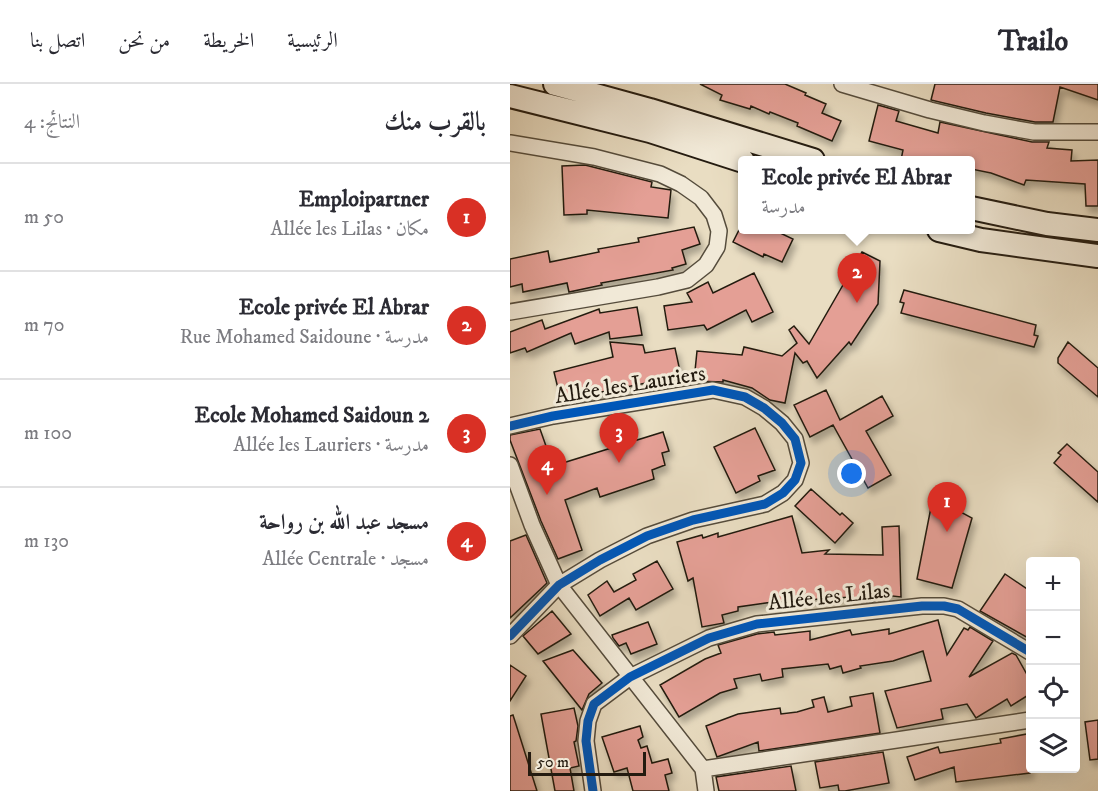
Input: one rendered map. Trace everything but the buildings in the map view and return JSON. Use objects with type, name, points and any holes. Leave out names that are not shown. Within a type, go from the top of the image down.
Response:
[{"type":"main road","points":[[555,84],[650,110],[800,156]]},
{"type":"main road","points":[[514,95],[650,131],[738,159]]},
{"type":"main road","points":[[975,209],[1047,224],[1098,230]]},
{"type":"main road","points":[[956,234],[981,240],[1098,256]]},
{"type":"street","points":[[842,84],[984,123],[1034,132],[1098,132]]},
{"type":"street","points":[[510,142],[594,157],[660,174],[681,184],[701,198],[714,215],[719,231],[717,247],[706,265],[687,280],[510,312]]},
{"type":"street","name":"Allée les Lauriers","points":[[510,426],[553,416],[713,390],[745,397],[764,408],[795,439],[801,463],[795,480],[783,493],[765,504],[693,520],[647,536],[600,560],[559,585],[510,636]]},
{"type":"street","points":[[510,465],[532,525],[559,585],[703,769],[706,791]]},
{"type":"street","name":"Allée les Lilas","points":[[593,791],[586,741],[588,721],[594,704],[630,677],[709,638],[757,624],[922,606],[944,606],[958,609],[1026,650]]},
{"type":"street","points":[[703,769],[1026,721]]},
{"type":"cycle path","points":[[510,426],[553,416],[713,390],[745,397],[764,408],[782,423],[795,439],[801,463],[795,480],[783,493],[765,504],[693,520],[647,536],[600,560],[559,585],[510,636]]},
{"type":"cycle path","points":[[593,791],[586,741],[588,721],[594,704],[630,677],[709,638],[757,624],[922,606],[944,606],[958,609],[1026,650]]},
{"type":"place","name":"Ecole privée El Abrar","points":[[857,303]]},
{"type":"place","name":"Ecole Mohamed Saidoun 2","points":[[619,463]]},
{"type":"place","name":"مسجد عبد الله بن رواحة","points":[[547,495]]},
{"type":"place","name":"Emploipartner","points":[[947,532]]}]
